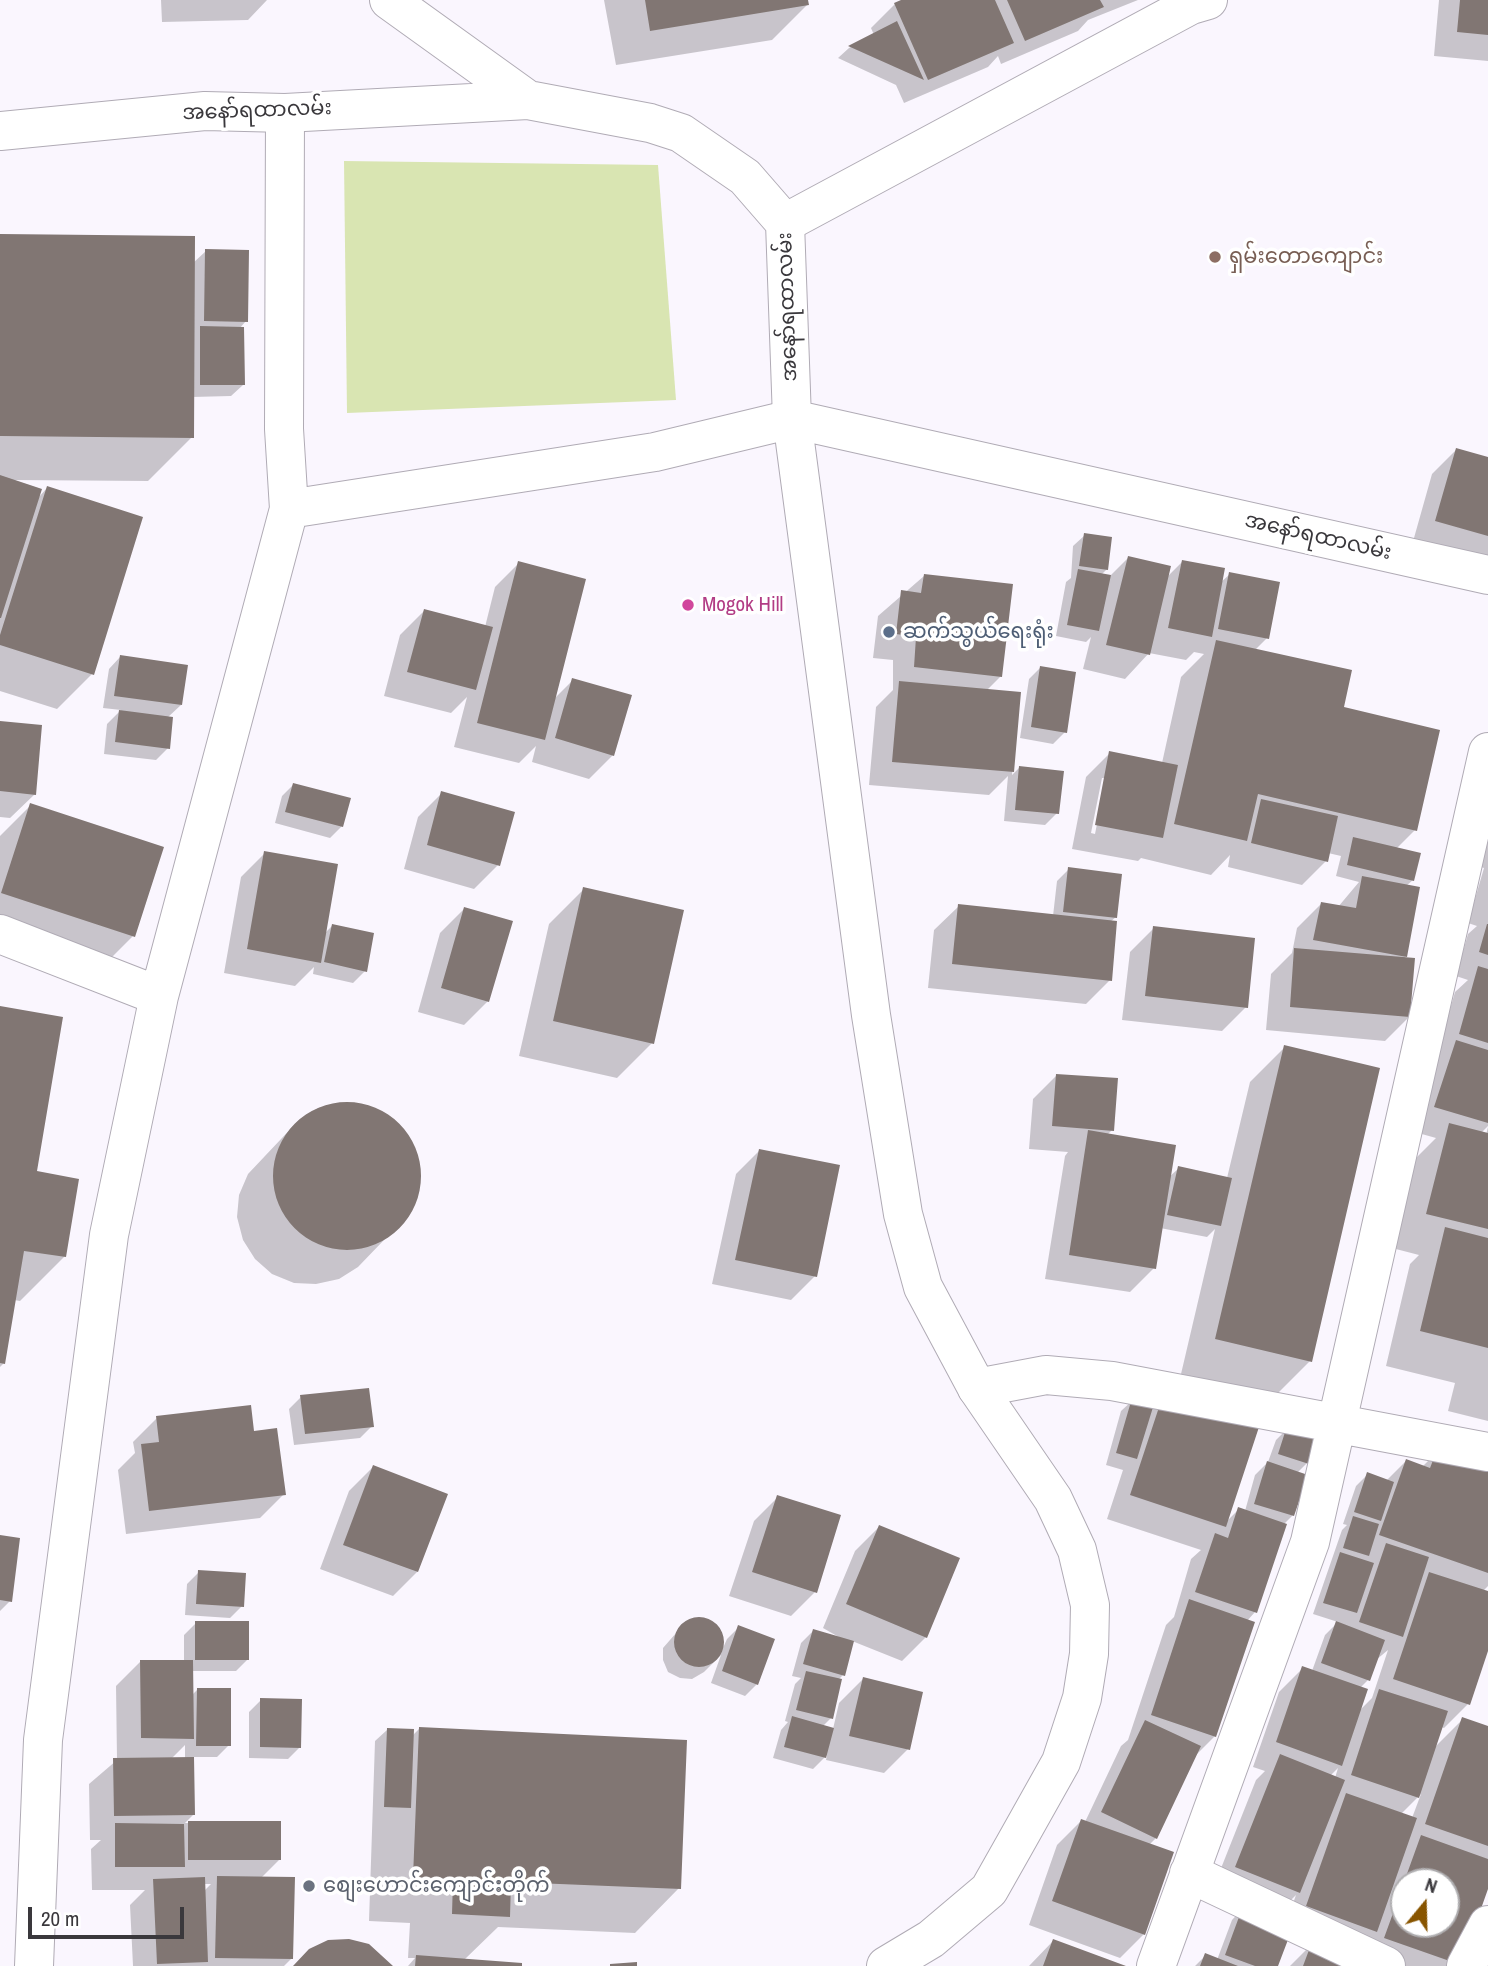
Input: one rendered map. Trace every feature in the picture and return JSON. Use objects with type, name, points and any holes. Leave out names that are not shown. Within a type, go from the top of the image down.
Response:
[{"type":"street","points":[[389,0],[528,100]]},
{"type":"street","points":[[785,223],[1191,5],[1208,0]]},
{"type":"street","name":"အ‌နော်‌ရထာလမ်း","points":[[0,131],[205,111],[285,113],[528,100],[650,124],[681,133],[746,177],[785,223],[792,419],[1488,575]]},
{"type":"street","points":[[34,1966],[47,1713],[108,1235],[159,996],[289,509],[284,429],[285,113]]},
{"type":"street","points":[[289,509],[655,452],[792,419],[871,1015],[902,1214],[923,1287],[977,1388],[1053,1499],[1077,1550],[1090,1605],[1089,1654],[1082,1698],[1061,1762],[989,1890],[932,1939],[886,1966]]},
{"type":"street","points":[[1156,1966],[1310,1542],[1339,1423],[1488,752]]},
{"type":"street","points":[[0,933],[159,996]]},
{"type":"street","points":[[977,1388],[1046,1375],[1112,1381],[1488,1452]]},
{"type":"street","points":[[1189,1873],[1386,1966]]},
{"type":"street","points":[[1466,1966],[1488,1925]]},
{"type":"green space","points":[[344,161],[658,165],[676,400],[347,413]]},
{"type":"building","points":[[645,0],[808,0],[809,5],[650,31]]},
{"type":"building","points":[[901,0],[995,0],[1014,43],[928,80],[894,3]]},
{"type":"building","points":[[1007,0],[1100,0],[1104,7],[1025,41]]},
{"type":"building","points":[[1460,0],[1488,0],[1488,35],[1457,32]]},
{"type":"building","points":[[897,21],[924,80],[848,46]]},
{"type":"building","points":[[0,234],[195,236],[194,438],[0,436]]},
{"type":"building","points":[[205,249],[249,250],[248,322],[204,321]]},
{"type":"building","points":[[200,326],[244,327],[245,385],[200,385]]},
{"type":"building","points":[[1456,448],[1488,457],[1488,536],[1435,521]]},
{"type":"building","points":[[0,475],[42,489],[1,618],[0,618]]},
{"type":"building","points":[[47,486],[143,517],[94,675],[0,645],[0,635]]},
{"type":"building","points":[[1084,533],[1112,537],[1108,570],[1079,566]]},
{"type":"building","points":[[1128,556],[1171,566],[1150,655],[1106,645]]},
{"type":"building","points":[[1182,560],[1225,568],[1212,637],[1168,628]]},
{"type":"building","points":[[518,561],[586,579],[545,740],[477,723]]},
{"type":"building","points":[[1078,569],[1111,575],[1099,631],[1067,625]]},
{"type":"building","points":[[1229,572],[1280,582],[1269,639],[1218,629]]},
{"type":"building","points":[[924,574],[1013,584],[1002,677],[914,667],[916,637],[896,634],[901,590],[921,593]]},
{"type":"building","points":[[424,609],[493,627],[476,690],[407,672]]},
{"type":"building","points":[[1216,640],[1352,670],[1344,707],[1440,730],[1417,831],[1258,794],[1247,841],[1174,824]]},
{"type":"building","points":[[120,655],[188,665],[182,705],[114,696]]},
{"type":"building","points":[[1040,666],[1076,672],[1067,733],[1031,727]]},
{"type":"building","points":[[572,678],[632,695],[614,756],[555,738]]},
{"type":"building","points":[[899,681],[1021,692],[1014,772],[892,762]]},
{"type":"building","points":[[119,710],[173,717],[170,749],[115,742]]},
{"type":"building","points":[[0,721],[42,725],[36,795],[0,791]]},
{"type":"building","points":[[1109,751],[1178,765],[1163,838],[1095,825]]},
{"type":"building","points":[[1019,766],[1064,771],[1059,814],[1015,810]]},
{"type":"building","points":[[293,783],[351,798],[343,827],[285,812]]},
{"type":"building","points":[[441,791],[515,812],[500,866],[427,845]]},
{"type":"building","points":[[1261,799],[1338,816],[1328,862],[1251,843]]},
{"type":"building","points":[[30,803],[164,847],[135,937],[1,893]]},
{"type":"building","points":[[1353,837],[1421,853],[1414,881],[1347,865]]},
{"type":"building","points":[[264,851],[338,864],[321,963],[247,949]]},
{"type":"building","points":[[1068,867],[1122,874],[1117,918],[1063,912]]},
{"type":"building","points":[[1362,876],[1420,887],[1407,957],[1313,940],[1321,902],[1356,908]]},
{"type":"building","points":[[583,887],[684,910],[654,1044],[553,1021]]},
{"type":"building","points":[[958,904],[1117,921],[1112,981],[952,964]]},
{"type":"building","points":[[464,907],[513,921],[489,1002],[441,988]]},
{"type":"building","points":[[332,924],[374,933],[367,972],[324,962]]},
{"type":"building","points":[[1488,924],[1488,955],[1479,952]]},
{"type":"building","points":[[1153,926],[1255,938],[1248,1008],[1145,996]]},
{"type":"building","points":[[1294,948],[1415,958],[1410,1017],[1290,1007]]},
{"type":"building","points":[[1478,966],[1488,969],[1488,1043],[1459,1034]]},
{"type":"building","points":[[0,1006],[63,1017],[37,1171],[79,1179],[66,1257],[24,1251],[5,1364],[0,1363]]},
{"type":"building","points":[[1456,1040],[1488,1050],[1488,1123],[1434,1107]]},
{"type":"building","points":[[1284,1045],[1380,1068],[1312,1362],[1215,1339]]},
{"type":"building","points":[[1056,1074],[1118,1078],[1114,1131],[1052,1126]]},
{"type":"building","points":[[347,1102],[375,1107],[399,1124],[416,1148],[421,1176],[416,1204],[399,1228],[375,1245],[347,1250],[319,1245],[295,1228],[278,1204],[273,1176],[278,1148],[295,1124],[319,1107]]},
{"type":"building","points":[[1449,1123],[1488,1133],[1488,1229],[1426,1214]]},
{"type":"building","points":[[1088,1130],[1176,1145],[1156,1269],[1069,1255]]},
{"type":"building","points":[[759,1149],[840,1165],[817,1277],[735,1260]]},
{"type":"building","points":[[1178,1166],[1232,1178],[1221,1226],[1167,1215]]},
{"type":"building","points":[[1445,1227],[1488,1238],[1488,1348],[1420,1331]]},
{"type":"building","points":[[369,1388],[374,1427],[305,1434],[300,1395]]},
{"type":"building","points":[[1163,1395],[1259,1427],[1226,1527],[1130,1495]]},
{"type":"building","points":[[1132,1398],[1154,1404],[1137,1459],[1116,1453]]},
{"type":"building","points":[[251,1405],[254,1431],[277,1428],[286,1495],[149,1511],[141,1444],[159,1442],[156,1416]]},
{"type":"building","points":[[1287,1426],[1318,1435],[1309,1464],[1278,1454]]},
{"type":"building","points":[[1437,1450],[1488,1468],[1488,1573],[1379,1535],[1406,1459],[1430,1468]]},
{"type":"building","points":[[1267,1461],[1308,1475],[1294,1516],[1254,1504]]},
{"type":"building","points":[[373,1465],[448,1494],[418,1572],[343,1545]]},
{"type":"building","points":[[1367,1472],[1394,1482],[1381,1521],[1354,1512]]},
{"type":"building","points":[[777,1495],[841,1515],[817,1593],[752,1572]]},
{"type":"building","points":[[1238,1507],[1287,1524],[1257,1613],[1195,1592],[1215,1533],[1228,1538]]},
{"type":"building","points":[[1353,1516],[1379,1524],[1369,1556],[1343,1548]]},
{"type":"building","points":[[879,1525],[960,1558],[927,1638],[846,1604]]},
{"type":"building","points":[[0,1535],[20,1538],[12,1602],[0,1600]]},
{"type":"building","points":[[1386,1543],[1429,1557],[1403,1637],[1359,1622]]},
{"type":"building","points":[[1340,1552],[1374,1563],[1357,1613],[1323,1603]]},
{"type":"building","points":[[198,1570],[246,1573],[244,1607],[196,1604]]},
{"type":"building","points":[[1429,1572],[1488,1591],[1488,1651],[1470,1705],[1393,1679]]},
{"type":"building","points":[[1189,1599],[1255,1622],[1216,1737],[1151,1715]]},
{"type":"building","points":[[699,1617],[717,1624],[724,1642],[717,1660],[699,1667],[681,1660],[674,1642],[681,1624]]},
{"type":"building","points":[[195,1621],[249,1621],[249,1660],[195,1660]]},
{"type":"building","points":[[1336,1621],[1385,1640],[1370,1681],[1321,1663]]},
{"type":"building","points":[[738,1625],[775,1639],[758,1685],[722,1671]]},
{"type":"building","points":[[813,1629],[854,1641],[845,1676],[803,1664]]},
{"type":"building","points":[[140,1660],[193,1660],[194,1739],[141,1738]]},
{"type":"building","points":[[1302,1666],[1368,1689],[1342,1766],[1276,1742]]},
{"type":"building","points":[[806,1671],[842,1679],[833,1719],[796,1710]]},
{"type":"building","points":[[863,1677],[923,1692],[910,1750],[849,1736]]},
{"type":"building","points":[[197,1688],[231,1688],[231,1746],[196,1746]]},
{"type":"building","points":[[1379,1689],[1448,1711],[1419,1798],[1351,1775]]},
{"type":"building","points":[[260,1698],[302,1699],[301,1748],[260,1747]]},
{"type":"building","points":[[792,1716],[834,1728],[826,1758],[784,1747]]},
{"type":"building","points":[[1462,1717],[1488,1726],[1488,1846],[1425,1824]]},
{"type":"building","points":[[1145,1720],[1201,1746],[1157,1839],[1101,1812]]},
{"type":"building","points":[[419,1727],[687,1740],[681,1889],[511,1882],[510,1917],[452,1914],[453,1879],[413,1877]]},
{"type":"building","points":[[387,1728],[414,1729],[411,1808],[384,1807]]},
{"type":"building","points":[[1280,1754],[1345,1780],[1300,1893],[1235,1867]]},
{"type":"building","points":[[194,1757],[195,1815],[114,1816],[113,1758]]},
{"type":"building","points":[[1346,1793],[1417,1818],[1399,1868],[1390,1868],[1390,1895],[1377,1932],[1306,1906]]},
{"type":"building","points":[[1081,1819],[1174,1852],[1145,1935],[1052,1901]]},
{"type":"building","points":[[188,1821],[281,1821],[281,1860],[188,1860]]},
{"type":"building","points":[[115,1823],[184,1824],[185,1867],[115,1867]]},
{"type":"building","points":[[1421,1835],[1488,1859],[1488,1889],[1461,1965],[1384,1938],[1390,1922],[1390,1938],[1460,1938],[1460,1868],[1409,1868]]},
{"type":"building","points":[[217,1876],[295,1877],[293,1959],[215,1958]]},
{"type":"building","points":[[205,1877],[208,1962],[157,1964],[153,1879]]},
{"type":"building","points":[[1243,1906],[1294,1924],[1278,1966],[1255,1966],[1225,1955]]},
{"type":"building","points":[[349,1939],[369,1944],[393,1966],[293,1966],[309,1949],[328,1940]]},
{"type":"building","points":[[1053,1939],[1126,1966],[1043,1966]]},
{"type":"building","points":[[1312,1942],[1375,1966],[1303,1966]]},
{"type":"building","points":[[1205,1953],[1238,1966],[1200,1966]]},
{"type":"building","points":[[416,1955],[522,1963],[522,1966],[415,1966]]},
{"type":"building","points":[[637,1962],[637,1966],[610,1966],[610,1964]]},
{"type":"place","name":"ရှမ်းတောကျောင်း","points":[[1215,257]]},
{"type":"place","name":"Mogok Hill","points":[[688,605]]},
{"type":"place","name":"ဆက်သွယ်ရေးရုံး","points":[[889,632]]},
{"type":"place","name":"စျေးဟောင်းကျောင်းတိုက်","points":[[309,1886]]}]
